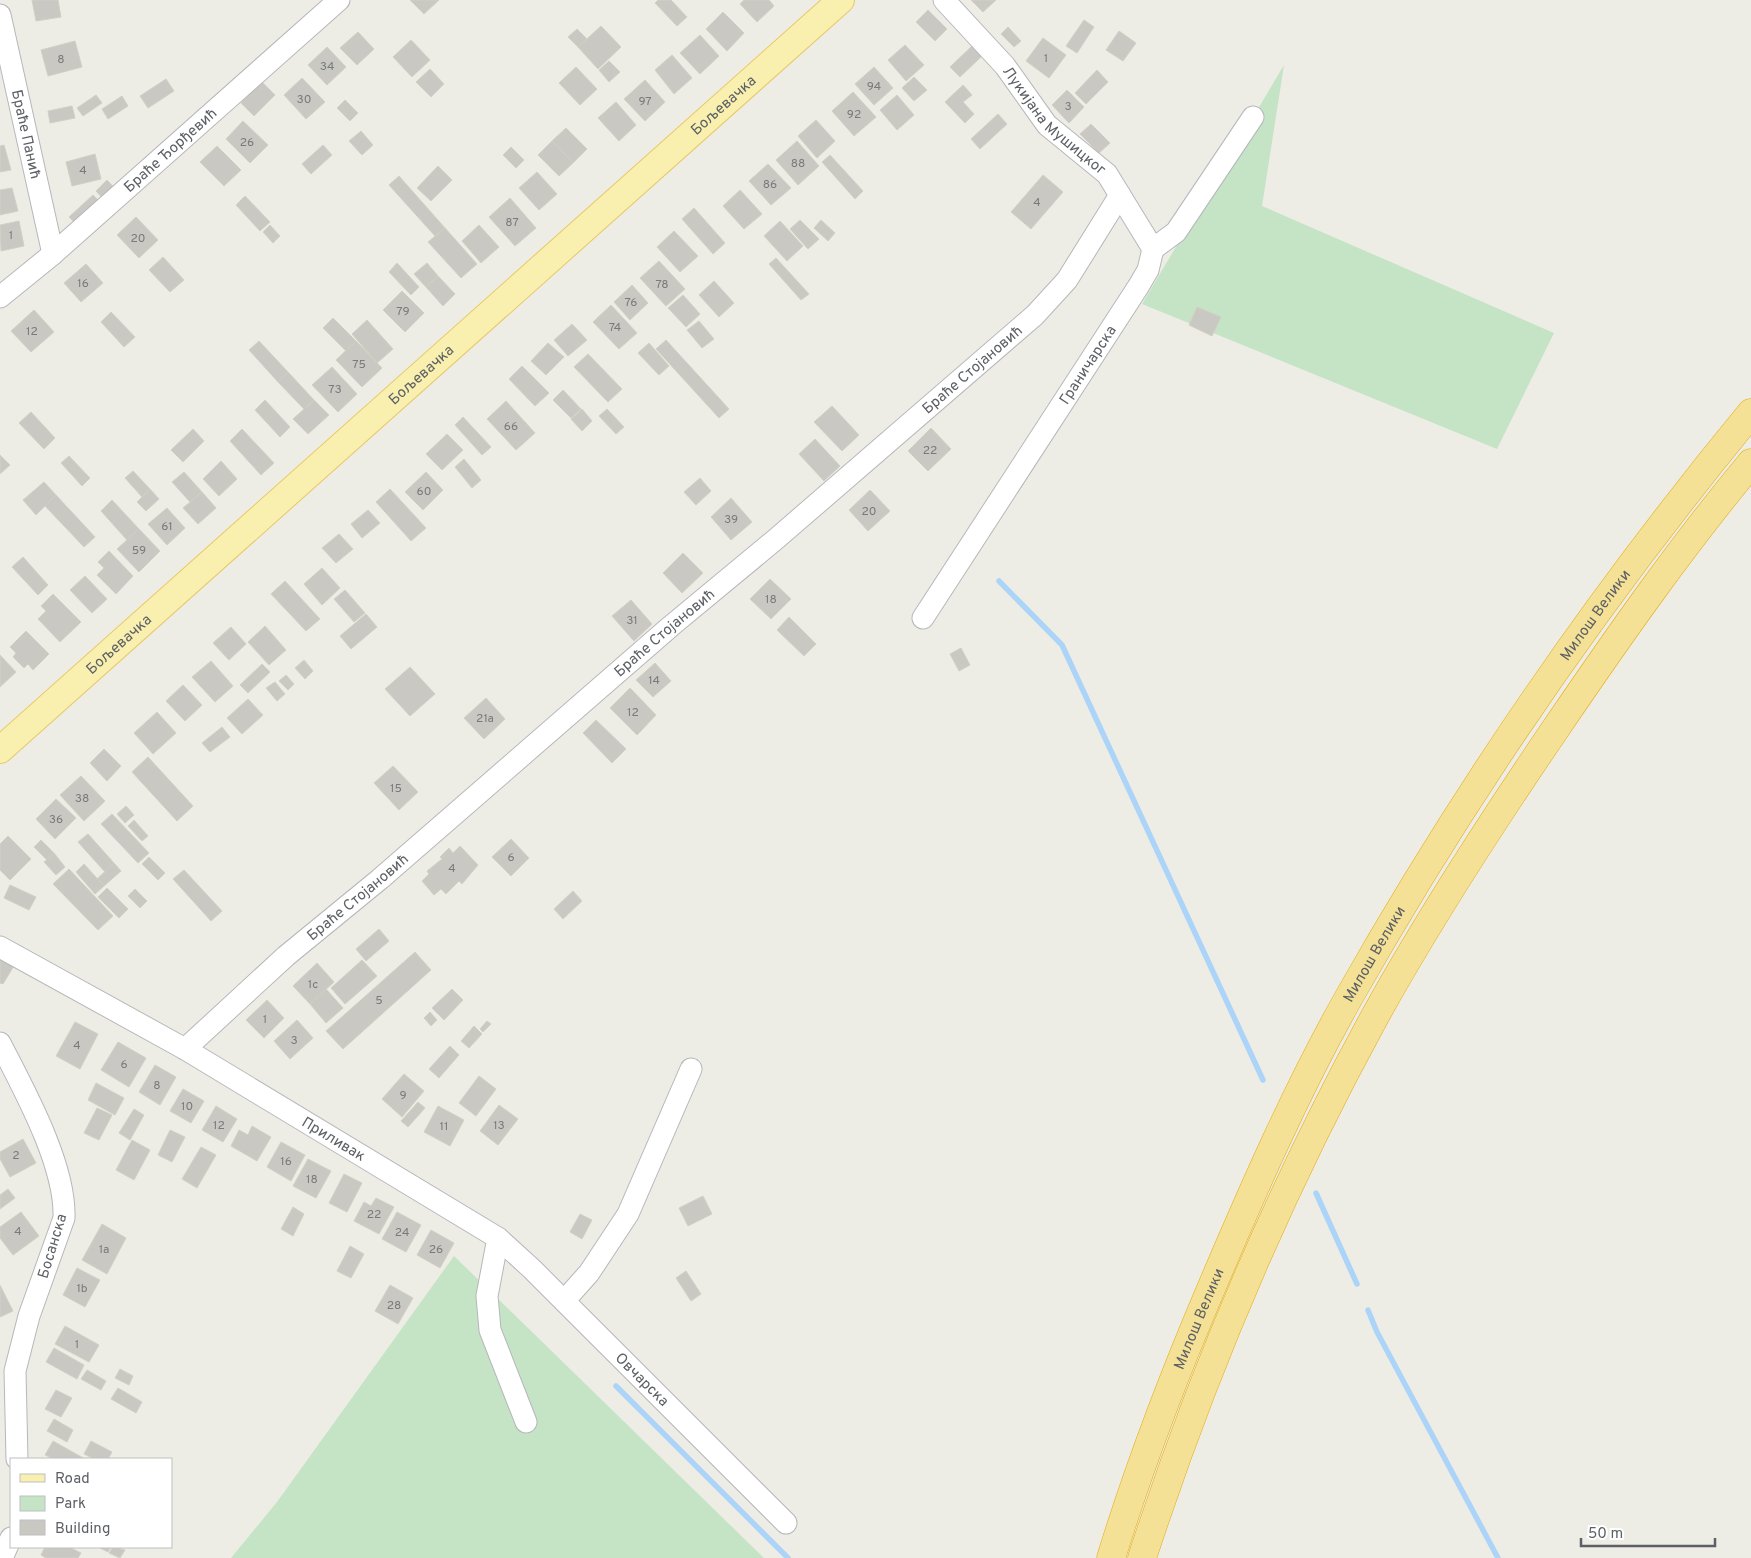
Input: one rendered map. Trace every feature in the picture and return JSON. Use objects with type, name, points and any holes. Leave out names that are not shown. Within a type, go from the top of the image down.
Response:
[{"type":"highway","name":"Милош Велики","points":[[1111,1558],[1147,1449],[1191,1336],[1262,1174],[1348,998],[1453,825],[1551,679],[1652,538],[1751,413]]},
{"type":"highway","name":"Милош Велики","points":[[1142,1558],[1207,1376],[1247,1280],[1328,1105],[1376,1015],[1480,841],[1593,674],[1677,558],[1751,463]]},
{"type":"main road","name":"Бољевачка","points":[[0,750],[842,0]]},
{"type":"street","name":"Браће Ђорђевић","points":[[0,296],[53,254],[339,0]]},
{"type":"street","name":"Лукијана Мушицког","points":[[944,0],[1005,66],[1048,124],[1107,174],[1153,249]]},
{"type":"street","name":"Браће Панић","points":[[0,15],[53,254]]},
{"type":"street","points":[[1153,249],[1176,232],[1253,117]]},
{"type":"street","name":"Браће Стојановић","points":[[184,1049],[286,956],[380,879],[671,626],[784,532],[1035,315],[1067,280],[1120,195]]},
{"type":"street","name":"Граничарска","points":[[923,618],[1138,287],[1148,270],[1153,249]]},
{"type":"street","name":"Приливак","points":[[0,947],[184,1049],[498,1238]]},
{"type":"street","name":"Босанска","points":[[0,1043],[32,1107],[58,1176],[64,1201],[64,1218],[29,1316],[15,1371],[17,1458]]},
{"type":"street","points":[[564,1301],[589,1273],[628,1214],[691,1070]]},
{"type":"street","points":[[498,1238],[487,1296],[490,1330],[526,1422]]},
{"type":"street","name":"Овчарска","points":[[498,1238],[564,1301],[786,1523]]},
{"type":"street","points":[[2,1558],[10,1540]]},
{"type":"green space","points":[[1284,65],[1262,206],[1554,333],[1497,449],[1142,304]]},
{"type":"green space","points":[[454,1256],[764,1558],[231,1558],[277,1502]]},
{"type":"building","points":[[32,0],[58,0],[61,17],[36,21]]},
{"type":"building","points":[[410,0],[439,0],[424,14]]},
{"type":"building","points":[[658,0],[671,0],[687,17],[677,26],[655,3]]},
{"type":"building","points":[[744,0],[769,0],[774,6],[757,22],[740,4]]},
{"type":"building","points":[[971,0],[996,0],[983,12]]},
{"type":"building","points":[[928,10],[947,29],[935,41],[916,22]]},
{"type":"building","points":[[723,12],[744,33],[727,51],[706,29]]},
{"type":"building","points":[[1084,20],[1094,27],[1077,53],[1066,46]]},
{"type":"building","points":[[601,26],[621,47],[598,69],[578,47]]},
{"type":"building","points":[[1008,27],[1021,41],[1014,47],[1001,34]]},
{"type":"building","points":[[577,29],[587,39],[578,47],[568,37]]},
{"type":"building","points":[[1119,31],[1136,43],[1123,61],[1106,50]]},
{"type":"building","points":[[358,32],[374,49],[357,65],[340,48]]},
{"type":"building","points":[[700,35],[719,56],[700,74],[680,53]]},
{"type":"building","points":[[1043,38],[1066,55],[1049,78],[1026,61]]},
{"type":"building","points":[[411,40],[430,60],[412,77],[393,57]]},
{"type":"building","points":[[75,41],[82,67],[48,76],[41,50]]},
{"type":"building","points":[[905,45],[924,65],[906,81],[888,60]]},
{"type":"building","points":[[973,45],[983,55],[960,77],[950,67]]},
{"type":"building","points":[[327,47],[346,67],[327,85],[308,65]]},
{"type":"building","points":[[672,55],[692,78],[674,94],[655,70]]},
{"type":"building","points":[[609,61],[620,72],[609,82],[599,70]]},
{"type":"building","points":[[576,67],[597,89],[580,105],[559,83]]},
{"type":"building","points":[[874,67],[893,88],[874,105],[855,84]]},
{"type":"building","points":[[430,69],[444,84],[431,97],[416,82]]},
{"type":"building","points":[[1097,70],[1108,82],[1086,104],[1075,93]]},
{"type":"building","points":[[914,77],[927,90],[914,101],[902,88]]},
{"type":"building","points":[[302,78],[325,102],[306,119],[284,95]]},
{"type":"building","points":[[166,79],[174,91],[148,108],[140,96]]},
{"type":"building","points":[[645,80],[665,102],[645,121],[624,99]]},
{"type":"building","points":[[262,82],[275,95],[254,116],[241,103]]},
{"type":"building","points":[[963,85],[972,95],[963,102],[974,114],[965,123],[945,102]]},
{"type":"building","points":[[1067,90],[1084,107],[1069,123],[1052,105]]},
{"type":"building","points":[[853,92],[876,117],[854,136],[832,111]]},
{"type":"building","points":[[96,95],[102,103],[83,116],[77,108]]},
{"type":"building","points":[[897,95],[914,115],[897,130],[880,110]]},
{"type":"building","points":[[122,96],[128,106],[108,119],[102,109]]},
{"type":"building","points":[[345,100],[358,113],[350,121],[337,108]]},
{"type":"building","points":[[616,102],[636,125],[619,141],[598,118]]},
{"type":"building","points":[[72,106],[75,118],[50,123],[48,111]]},
{"type":"building","points":[[998,114],[1007,124],[980,149],[971,139]]},
{"type":"building","points":[[816,120],[835,141],[817,158],[798,136]]},
{"type":"building","points":[[243,121],[268,145],[250,163],[226,139]]},
{"type":"building","points":[[1091,124],[1110,143],[1099,153],[1080,134]]},
{"type":"building","points":[[566,128],[587,149],[573,163],[552,141]]},
{"type":"building","points":[[361,131],[373,145],[362,155],[349,141]]},
{"type":"building","points":[[552,141],[573,163],[559,176],[538,155]]},
{"type":"building","points":[[797,141],[819,166],[798,185],[776,160]]},
{"type":"building","points":[[4,145],[11,170],[0,172],[0,146]]},
{"type":"building","points":[[323,145],[332,155],[311,174],[302,164]]},
{"type":"building","points":[[217,146],[241,170],[224,186],[200,162]]},
{"type":"building","points":[[511,147],[524,160],[516,168],[503,155]]},
{"type":"building","points":[[95,154],[101,179],[72,186],[66,162]]},
{"type":"building","points":[[830,155],[863,191],[855,199],[822,162]]},
{"type":"building","points":[[768,164],[791,188],[771,205],[749,181]]},
{"type":"building","points":[[438,166],[452,180],[431,201],[417,188]]},
{"type":"building","points":[[537,172],[557,194],[539,210],[519,188]]},
{"type":"building","points":[[1043,175],[1063,192],[1031,229],[1011,212]]},
{"type":"building","points":[[399,176],[445,228],[435,236],[389,185]]},
{"type":"building","points":[[107,180],[118,192],[106,202],[96,191]]},
{"type":"building","points":[[12,188],[18,211],[0,215],[0,190]]},
{"type":"building","points":[[740,190],[762,214],[744,229],[723,206]]},
{"type":"building","points":[[93,195],[102,204],[78,226],[69,217]]},
{"type":"building","points":[[245,196],[270,222],[260,231],[236,205]]},
{"type":"building","points":[[510,198],[536,228],[515,246],[489,217]]},
{"type":"building","points":[[694,208],[725,243],[713,254],[682,219]]},
{"type":"building","points":[[136,217],[158,240],[139,258],[117,235]]},
{"type":"building","points":[[800,220],[819,239],[808,249],[790,229]]},
{"type":"building","points":[[821,220],[835,233],[828,241],[814,228]]},
{"type":"building","points":[[19,221],[24,246],[1,251],[0,225]]},
{"type":"building","points":[[780,221],[803,246],[787,261],[764,236]]},
{"type":"building","points":[[270,225],[280,236],[273,243],[263,232]]},
{"type":"building","points":[[479,225],[499,247],[481,263],[462,241]]},
{"type":"building","points":[[445,228],[477,264],[461,278],[428,242]]},
{"type":"building","points":[[674,231],[698,256],[680,272],[657,247]]},
{"type":"building","points":[[163,257],[184,280],[170,292],[149,270]]},
{"type":"building","points":[[776,258],[809,294],[801,300],[769,264]]},
{"type":"building","points":[[659,261],[685,289],[666,306],[640,278]]},
{"type":"building","points":[[397,263],[419,287],[411,295],[389,272]]},
{"type":"building","points":[[427,263],[438,276],[426,287],[414,274]]},
{"type":"building","points":[[86,264],[103,283],[81,302],[64,283]]},
{"type":"building","points":[[438,276],[455,294],[443,306],[426,287]]},
{"type":"building","points":[[714,281],[734,303],[719,317],[699,295]]},
{"type":"building","points":[[632,285],[648,303],[630,320],[614,302]]},
{"type":"building","points":[[402,291],[424,313],[405,332],[383,310]]},
{"type":"building","points":[[683,295],[700,314],[686,327],[668,308]]},
{"type":"building","points":[[611,305],[637,333],[619,349],[593,322]]},
{"type":"building","points":[[1197,307],[1221,317],[1212,336],[1189,325]]},
{"type":"building","points":[[34,310],[54,332],[31,352],[11,331]]},
{"type":"building","points":[[111,312],[135,337],[124,347],[101,322]]},
{"type":"building","points":[[333,318],[356,341],[346,351],[323,328]]},
{"type":"building","points":[[367,320],[393,349],[377,363],[352,334]]},
{"type":"building","points":[[699,321],[714,339],[702,348],[687,330]]},
{"type":"building","points":[[572,324],[587,340],[568,356],[554,340]]},
{"type":"building","points":[[666,340],[729,409],[719,418],[656,349]]},
{"type":"building","points":[[259,341],[288,372],[278,382],[249,350]]},
{"type":"building","points":[[356,341],[382,368],[362,387],[336,360]]},
{"type":"building","points":[[548,343],[564,357],[546,375],[531,361]]},
{"type":"building","points":[[649,343],[669,366],[659,375],[638,353]]},
{"type":"building","points":[[588,354],[622,389],[608,402],[574,367]]},
{"type":"building","points":[[522,366],[549,393],[535,406],[509,379]]},
{"type":"building","points":[[332,367],[357,394],[338,412],[312,385]]},
{"type":"building","points":[[288,372],[314,400],[304,409],[278,382]]},
{"type":"building","points":[[563,390],[581,409],[571,418],[553,400]]},
{"type":"building","points":[[265,400],[290,427],[280,437],[255,410]]},
{"type":"building","points":[[314,400],[329,415],[308,434],[293,419]]},
{"type":"building","points":[[506,401],[535,433],[516,450],[487,419]]},
{"type":"building","points":[[832,406],[859,435],[842,451],[814,422]]},
{"type":"building","points":[[582,409],[592,421],[582,431],[571,419]]},
{"type":"building","points":[[607,409],[624,427],[616,434],[599,416]]},
{"type":"building","points":[[31,412],[55,438],[44,449],[19,423]]},
{"type":"building","points":[[463,417],[491,447],[482,455],[455,425]]},
{"type":"building","points":[[931,428],[951,449],[928,471],[908,451]]},
{"type":"building","points":[[193,429],[204,441],[183,462],[171,450]]},
{"type":"building","points":[[242,429],[274,463],[261,475],[230,441]]},
{"type":"building","points":[[447,434],[463,450],[442,470],[426,454]]},
{"type":"building","points":[[815,439],[840,466],[824,481],[799,454]]},
{"type":"building","points":[[0,455],[10,465],[0,474]]},
{"type":"building","points":[[69,456],[90,478],[82,486],[61,463]]},
{"type":"building","points":[[464,459],[481,480],[472,488],[455,467]]},
{"type":"building","points":[[221,461],[237,479],[219,496],[203,479]]},
{"type":"building","points":[[133,471],[150,489],[142,497],[125,478]]},
{"type":"building","points":[[184,472],[202,492],[190,502],[172,482]]},
{"type":"building","points":[[426,472],[443,490],[423,510],[405,492]]},
{"type":"building","points":[[700,478],[711,491],[696,505],[684,492]]},
{"type":"building","points":[[44,482],[56,495],[36,515],[23,500]]},
{"type":"building","points":[[150,489],[159,499],[146,511],[137,502]]},
{"type":"building","points":[[390,489],[426,528],[411,541],[376,502]]},
{"type":"building","points":[[870,490],[890,511],[868,531],[849,510]]},
{"type":"building","points":[[202,492],[216,508],[198,524],[183,508]]},
{"type":"building","points":[[56,495],[95,537],[84,547],[45,506]]},
{"type":"building","points":[[731,498],[752,522],[731,540],[711,517]]},
{"type":"building","points":[[112,500],[139,529],[127,540],[101,511]]},
{"type":"building","points":[[167,508],[185,528],[167,545],[148,524]]},
{"type":"building","points":[[368,510],[380,523],[362,538],[351,524]]},
{"type":"building","points":[[139,529],[160,551],[139,572],[117,549]]},
{"type":"building","points":[[339,534],[353,549],[336,563],[322,548]]},
{"type":"building","points":[[109,551],[133,576],[116,594],[97,575],[104,568],[98,562]]},
{"type":"building","points":[[683,553],[703,573],[682,593],[663,573]]},
{"type":"building","points":[[23,557],[48,585],[38,595],[12,567]]},
{"type":"building","points":[[322,568],[340,588],[322,605],[304,584]]},
{"type":"building","points":[[85,576],[107,599],[92,613],[70,590]]},
{"type":"building","points":[[770,579],[791,599],[771,619],[750,599]]},
{"type":"building","points":[[285,581],[320,619],[306,631],[271,594]]},
{"type":"building","points":[[345,590],[365,613],[354,622],[334,599]]},
{"type":"building","points":[[53,594],[81,622],[60,642],[38,619],[46,611],[41,606]]},
{"type":"building","points":[[631,600],[652,624],[634,641],[612,616]]},
{"type":"building","points":[[366,614],[377,627],[351,649],[340,636]]},
{"type":"building","points":[[789,617],[816,644],[804,656],[777,630]]},
{"type":"building","points":[[265,626],[286,650],[269,665],[248,642]]},
{"type":"building","points":[[231,627],[246,644],[229,660],[213,643]]},
{"type":"building","points":[[26,631],[49,654],[33,670],[28,664],[24,668],[13,657],[16,653],[10,647]]},
{"type":"building","points":[[961,648],[970,665],[959,671],[950,654]]},
{"type":"building","points":[[0,655],[16,672],[0,687]]},
{"type":"building","points":[[304,660],[313,671],[305,679],[295,668]]},
{"type":"building","points":[[211,661],[233,686],[215,702],[192,677]]},
{"type":"building","points":[[655,663],[671,681],[653,697],[636,680]]},
{"type":"building","points":[[262,664],[270,672],[248,693],[240,685]]},
{"type":"building","points":[[410,667],[435,694],[410,716],[385,689]]},
{"type":"building","points":[[286,675],[294,684],[288,690],[279,681]]},
{"type":"building","points":[[275,682],[285,694],[277,701],[266,688]]},
{"type":"building","points":[[183,685],[202,705],[185,721],[166,701]]},
{"type":"building","points":[[630,688],[656,715],[637,735],[610,708]]},
{"type":"building","points":[[486,698],[505,719],[484,739],[464,718]]},
{"type":"building","points":[[248,699],[263,715],[242,734],[227,718]]},
{"type":"building","points":[[157,712],[176,733],[153,754],[134,733]]},
{"type":"building","points":[[596,720],[626,749],[612,763],[583,733]]},
{"type":"building","points":[[222,727],[230,737],[210,752],[202,743]]},
{"type":"building","points":[[104,749],[121,766],[107,781],[90,763]]},
{"type":"building","points":[[148,757],[193,806],[177,821],[132,772]]},
{"type":"building","points":[[393,766],[418,792],[399,810],[374,783]]},
{"type":"building","points":[[81,776],[105,801],[84,821],[60,795]]},
{"type":"building","points":[[56,799],[76,818],[55,839],[36,819]]},
{"type":"building","points":[[126,806],[134,815],[125,823],[117,814]]},
{"type":"building","points":[[112,814],[149,853],[138,863],[101,824]]},
{"type":"building","points":[[134,820],[148,836],[142,841],[128,826]]},
{"type":"building","points":[[88,834],[114,863],[105,872],[78,842]]},
{"type":"building","points":[[8,836],[31,859],[10,880],[0,870],[0,844]]},
{"type":"building","points":[[511,839],[529,858],[511,876],[492,857]]},
{"type":"building","points":[[41,840],[54,853],[47,860],[34,847]]},
{"type":"building","points":[[460,846],[478,865],[462,884],[459,881],[446,894],[441,889],[434,895],[422,881],[429,874],[427,871],[442,859],[440,857],[449,848],[453,853]]},
{"type":"building","points":[[54,853],[65,867],[56,875],[44,862]]},
{"type":"building","points":[[149,857],[165,873],[158,880],[142,864]]},
{"type":"building","points":[[114,863],[121,871],[104,886],[97,879]]},
{"type":"building","points":[[84,864],[104,886],[95,894],[76,872]]},
{"type":"building","points":[[69,869],[113,916],[98,930],[53,884]]},
{"type":"building","points":[[184,870],[222,911],[211,921],[173,879]]},
{"type":"building","points":[[10,885],[36,897],[29,910],[4,898]]},
{"type":"building","points":[[107,888],[128,909],[119,918],[98,897]]},
{"type":"building","points":[[135,889],[147,901],[140,908],[128,896]]},
{"type":"building","points":[[573,891],[582,901],[563,919],[554,909]]},
{"type":"building","points":[[379,929],[389,941],[366,961],[356,949]]},
{"type":"building","points":[[415,952],[431,970],[343,1049],[326,1031]]},
{"type":"building","points":[[0,955],[15,964],[3,984],[0,983]]},
{"type":"building","points":[[362,960],[377,976],[345,1004],[331,988]]},
{"type":"building","points":[[317,963],[334,982],[310,1004],[293,986]]},
{"type":"building","points":[[326,989],[343,1008],[326,1023],[310,1004]]},
{"type":"building","points":[[452,989],[463,1000],[444,1020],[432,1008]]},
{"type":"building","points":[[267,1000],[284,1018],[264,1038],[246,1020]]},
{"type":"building","points":[[430,1012],[437,1020],[431,1026],[424,1018]]},
{"type":"building","points":[[297,1020],[313,1038],[290,1059],[274,1041]]},
{"type":"building","points":[[487,1021],[491,1024],[483,1032],[480,1029]]},
{"type":"building","points":[[75,1022],[98,1034],[80,1069],[56,1056]]},
{"type":"building","points":[[474,1026],[482,1034],[469,1048],[461,1041]]},
{"type":"building","points":[[118,1042],[146,1058],[129,1087],[101,1070]]},
{"type":"building","points":[[450,1046],[459,1055],[439,1078],[429,1069]]},
{"type":"building","points":[[155,1065],[176,1077],[160,1105],[139,1092]]},
{"type":"building","points":[[404,1074],[424,1091],[402,1117],[382,1099]]},
{"type":"building","points":[[479,1076],[496,1089],[476,1116],[459,1103]]},
{"type":"building","points":[[96,1083],[124,1098],[115,1115],[88,1100]]},
{"type":"building","points":[[183,1089],[204,1101],[191,1123],[170,1111]]},
{"type":"building","points":[[418,1102],[425,1108],[408,1127],[401,1121]]},
{"type":"building","points":[[499,1105],[518,1119],[498,1145],[480,1131]]},
{"type":"building","points":[[216,1106],[237,1119],[223,1142],[202,1130]]},
{"type":"building","points":[[438,1106],[464,1120],[450,1146],[424,1132]]},
{"type":"building","points":[[97,1108],[112,1115],[99,1140],[84,1133]]},
{"type":"building","points":[[134,1109],[144,1115],[130,1140],[119,1133]]},
{"type":"building","points":[[252,1126],[271,1137],[257,1161],[231,1146],[239,1130],[248,1135]]},
{"type":"building","points":[[170,1130],[185,1137],[172,1162],[158,1155]]},
{"type":"building","points":[[23,1139],[36,1163],[10,1177],[0,1159],[0,1152]]},
{"type":"building","points":[[132,1140],[150,1150],[134,1180],[116,1170]]},
{"type":"building","points":[[281,1142],[305,1155],[291,1181],[267,1167]]},
{"type":"building","points":[[201,1147],[216,1155],[197,1188],[182,1179]]},
{"type":"building","points":[[308,1159],[331,1171],[316,1198],[293,1186]]},
{"type":"building","points":[[344,1174],[362,1183],[347,1212],[329,1203]]},
{"type":"building","points":[[8,1189],[15,1198],[0,1209],[0,1195]]},
{"type":"building","points":[[703,1196],[712,1214],[688,1226],[679,1208]]},
{"type":"building","points":[[376,1198],[394,1207],[379,1234],[354,1221],[364,1202],[371,1206]]},
{"type":"building","points":[[293,1207],[304,1214],[293,1236],[281,1229]]},
{"type":"building","points":[[21,1212],[39,1236],[13,1255],[0,1238],[0,1227]]},
{"type":"building","points":[[397,1212],[421,1225],[406,1252],[382,1239]]},
{"type":"building","points":[[580,1214],[592,1220],[582,1239],[570,1232]]},
{"type":"building","points":[[102,1224],[126,1238],[107,1274],[82,1260]]},
{"type":"building","points":[[431,1230],[454,1243],[440,1268],[417,1255]]},
{"type":"building","points":[[350,1246],[364,1254],[351,1278],[337,1271]]},
{"type":"building","points":[[77,1268],[100,1280],[85,1307],[63,1295]]},
{"type":"building","points":[[686,1271],[701,1294],[691,1301],[676,1278]]},
{"type":"building","points":[[0,1285],[13,1311],[0,1317]]},
{"type":"building","points":[[390,1285],[413,1298],[398,1324],[375,1311]]},
{"type":"building","points":[[65,1326],[99,1345],[89,1362],[55,1344]]},
{"type":"building","points":[[54,1348],[84,1365],[77,1379],[46,1362]]},
{"type":"building","points":[[120,1369],[133,1376],[129,1385],[115,1378]]},
{"type":"building","points":[[87,1370],[106,1381],[101,1390],[81,1379]]},
{"type":"building","points":[[118,1388],[142,1402],[136,1413],[111,1399]]},
{"type":"building","points":[[56,1390],[72,1398],[61,1417],[45,1409]]},
{"type":"building","points":[[54,1419],[73,1430],[67,1442],[47,1431]]},
{"type":"building","points":[[53,1441],[83,1458],[52,1458],[45,1455]]},
{"type":"building","points":[[91,1441],[112,1452],[109,1458],[92,1458],[84,1454]]},
{"type":"building","points":[[44,1548],[71,1548],[81,1553],[78,1558],[46,1558],[41,1555]]},
{"type":"building","points":[[100,1548],[110,1548],[108,1552]]},
{"type":"building","points":[[112,1548],[125,1550],[120,1558],[109,1553]]},
{"type":"waterway","points":[[999,581],[1062,645],[1263,1080]]},
{"type":"waterway","points":[[1316,1193],[1357,1284]]},
{"type":"waterway","points":[[1368,1310],[1377,1332],[1498,1558]]},
{"type":"waterway","points":[[616,1386],[788,1558]]}]
